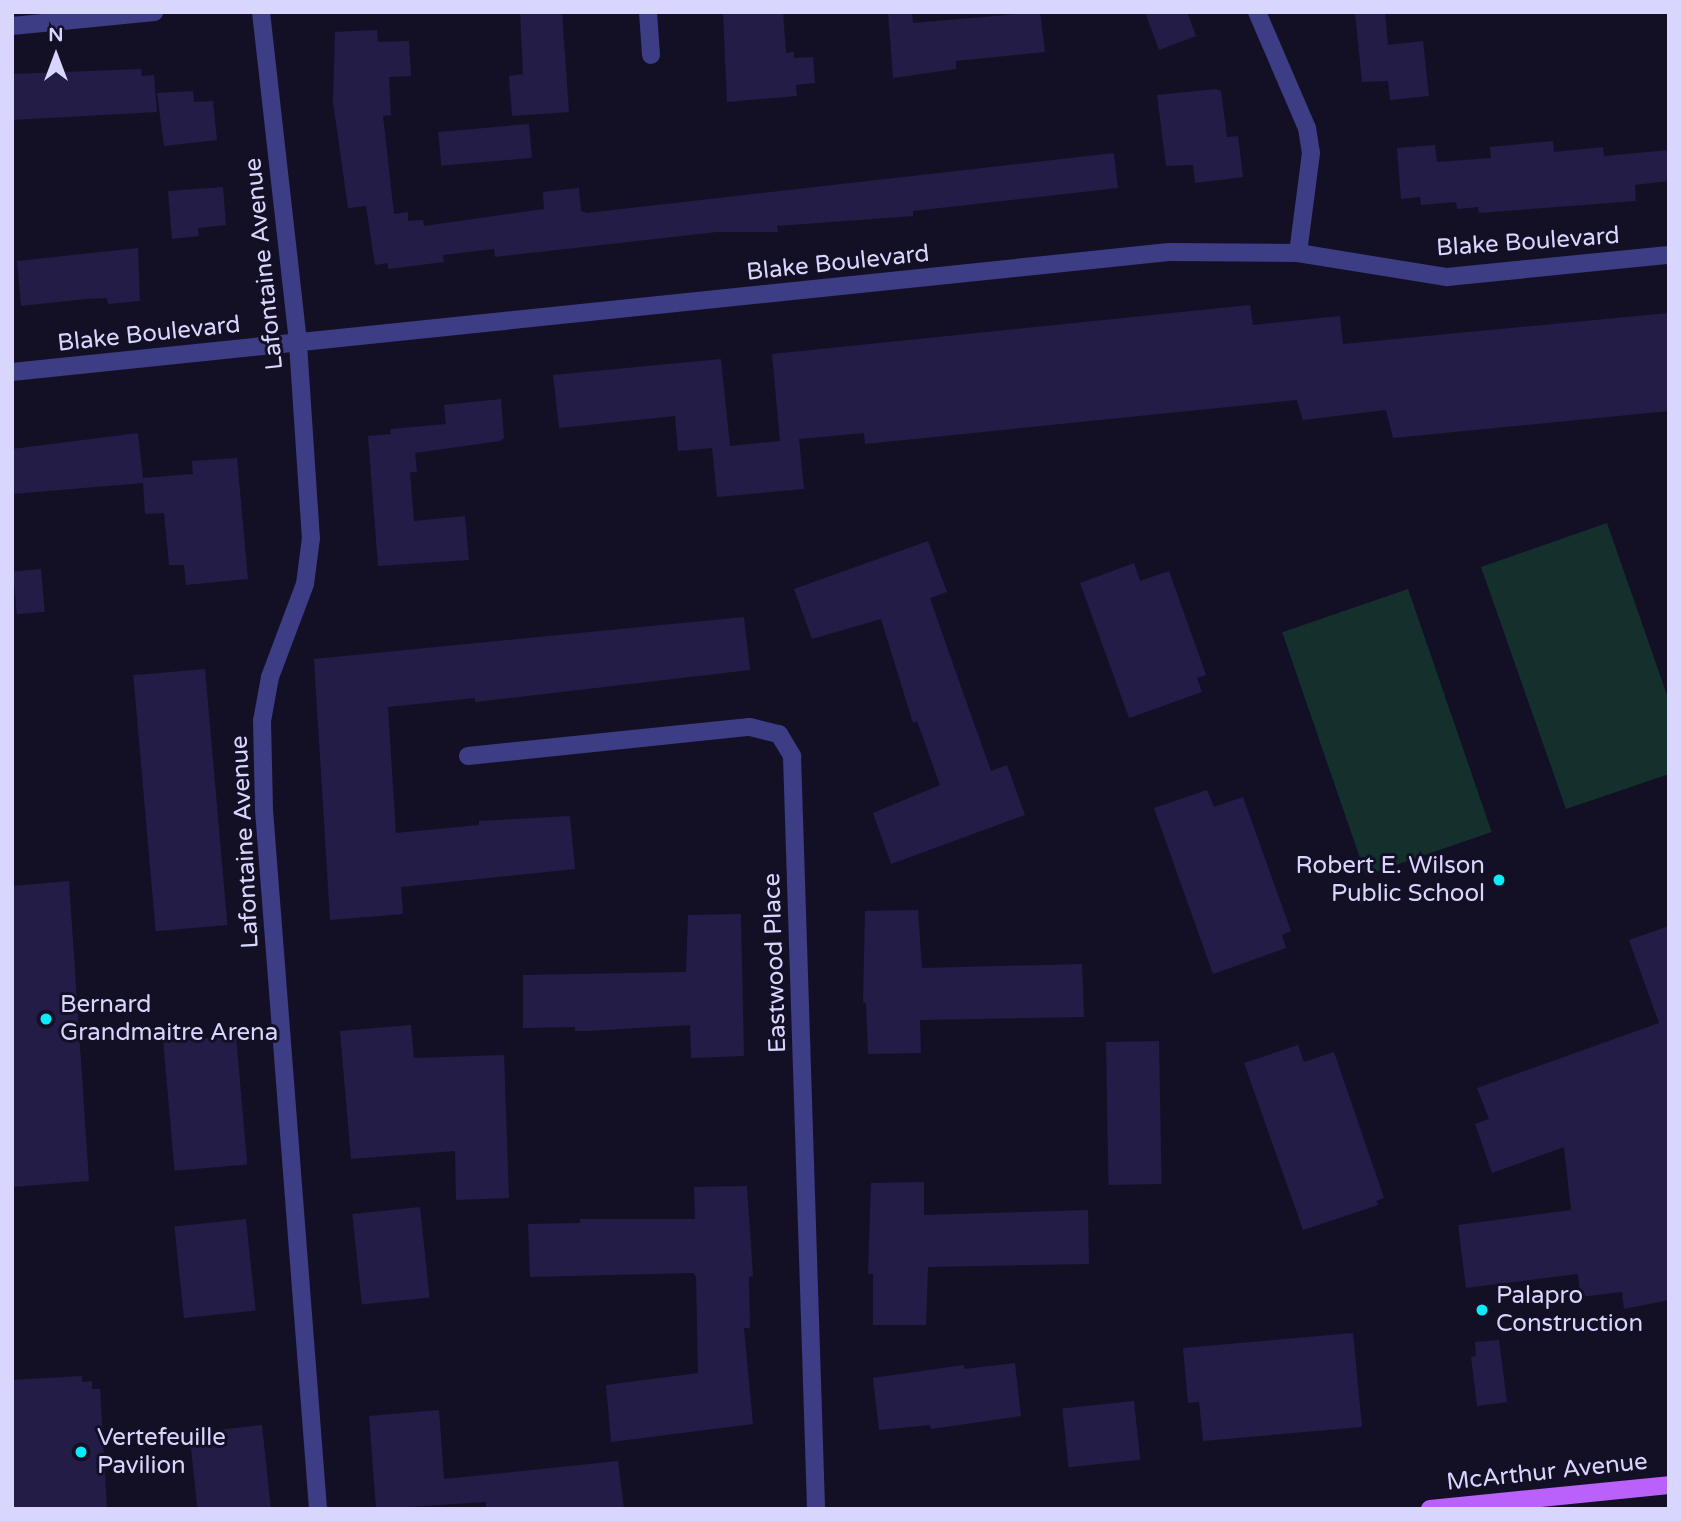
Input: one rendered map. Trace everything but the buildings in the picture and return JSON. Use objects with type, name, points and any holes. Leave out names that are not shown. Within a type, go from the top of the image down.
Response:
[{"type":"main road","name":"McArthur Avenue","points":[[1430,1509],[1669,1485]]},
{"type":"street","points":[[12,26],[154,12]]},
{"type":"street","name":"Lafontaine Avenue","points":[[261,12],[298,344],[311,538],[305,584],[270,677],[262,734],[264,810],[318,1509]]},
{"type":"street","points":[[648,12],[650,55]]},
{"type":"street","points":[[1257,12],[1307,128],[1311,153],[1298,253]]},
{"type":"street","name":"Blake Boulevard","points":[[12,372],[1169,252],[1298,253],[1447,277],[1669,255]]},
{"type":"street","name":"Eastwood Place","points":[[468,756],[750,727],[779,734],[792,756],[816,1509]]},
{"type":"green space","points":[[1607,523],[1669,701],[1669,774],[1566,809],[1481,567]]},
{"type":"green space","points":[[1408,589],[1492,832],[1366,875],[1282,632]]},
{"type":"place","name":"Robert E. Wilson Public School","points":[[1499,880]]},
{"type":"place","name":"Bernard Grandmaitre Arena","points":[[46,1019]]},
{"type":"place","name":"Palapro Construction","points":[[1482,1310]]},
{"type":"place","name":"Vertefeuille Pavilion","points":[[81,1452]]}]
